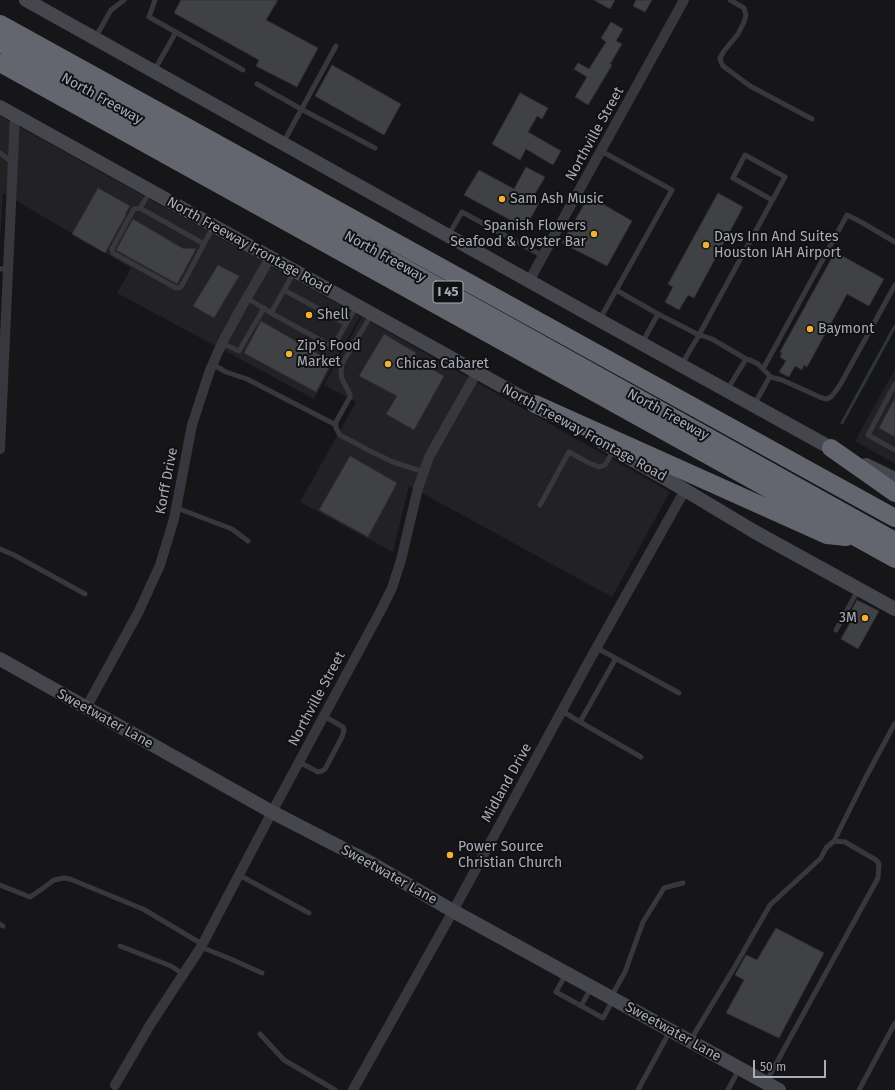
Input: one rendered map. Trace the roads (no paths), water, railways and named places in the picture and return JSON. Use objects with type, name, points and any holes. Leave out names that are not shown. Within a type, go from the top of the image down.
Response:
[{"type":"highway","name":"North Freeway","points":[[0,24],[895,518]]},
{"type":"highway","name":"North Freeway","points":[[0,43],[895,541]]},
{"type":"highway","name":"North Freeway","points":[[0,63],[895,559]]},
{"type":"highway","points":[[535,404],[828,536],[856,537]]},
{"type":"highway","points":[[831,448],[895,493]]},
{"type":"main road","points":[[26,0],[681,366],[831,448],[895,479]]},
{"type":"main road","name":"North Freeway Frontage Road","points":[[0,107],[535,404],[755,532],[895,609]]},
{"type":"main road","name":"Sweetwater Lane","points":[[0,659],[272,812],[371,864],[689,1042],[779,1090]]},
{"type":"street","name":"Northville Street","points":[[529,281],[684,0]]},
{"type":"street","points":[[0,449],[4,268],[13,162],[15,115]]},
{"type":"street","name":"Korff Drive","points":[[86,708],[139,611],[160,564],[177,508],[192,425],[204,386],[222,343],[270,258]]},
{"type":"street","name":"Northville Street","points":[[115,1085],[150,1025],[201,945],[381,610],[392,588],[401,560],[418,488],[429,457],[477,372]]},
{"type":"street","name":"Midland Drive","points":[[354,1090],[685,490]]},
{"type":"lane","points":[[94,38],[111,10],[124,0]]},
{"type":"lane","points":[[155,0],[149,17],[243,70]]},
{"type":"lane","points":[[730,0],[744,8],[746,15],[738,34],[720,58],[723,66],[750,86],[812,119]]},
{"type":"lane","points":[[154,72],[176,32]]},
{"type":"lane","points":[[282,143],[336,46]]},
{"type":"lane","points":[[257,84],[375,148]]},
{"type":"lane","points":[[599,320],[672,190],[602,151]]},
{"type":"lane","points":[[0,153],[13,162]]},
{"type":"lane","points":[[681,366],[785,177],[745,155],[733,178],[772,200]]},
{"type":"lane","points":[[140,208],[150,191]]},
{"type":"lane","points":[[204,244],[140,208],[134,209],[112,249],[113,253],[176,288],[181,287],[214,226]]},
{"type":"lane","points":[[448,236],[462,212],[543,256]]},
{"type":"lane","points":[[763,369],[847,215],[895,242]]},
{"type":"lane","points":[[271,313],[294,271]]},
{"type":"lane","points":[[616,290],[699,335],[712,339],[746,360],[750,360],[758,364],[771,377],[782,380],[827,399],[832,396],[840,385],[895,285]]},
{"type":"lane","points":[[284,290],[346,324]]},
{"type":"lane","points":[[247,298],[333,347],[357,306]]},
{"type":"lane","points":[[222,343],[239,351],[264,308]]},
{"type":"lane","points":[[372,314],[342,364],[342,379],[350,394],[350,397],[336,422],[336,428],[340,435],[346,439],[393,462],[424,472]]},
{"type":"lane","points":[[642,344],[658,314]]},
{"type":"lane","points":[[727,391],[746,360]]},
{"type":"lane","points":[[212,364],[226,372],[247,379],[336,425]]},
{"type":"lane","points":[[754,406],[769,378],[771,377]]},
{"type":"lane","points":[[895,384],[868,435],[895,450]]},
{"type":"lane","points":[[540,505],[569,452],[599,468],[605,465],[614,449]]},
{"type":"lane","points":[[177,508],[232,529],[248,541]]},
{"type":"lane","points":[[0,548],[85,594]]},
{"type":"lane","points":[[836,630],[859,589]]},
{"type":"lane","points":[[597,648],[679,693]]},
{"type":"lane","points":[[580,722],[616,658]]},
{"type":"lane","points":[[562,711],[641,756]]},
{"type":"lane","points":[[299,762],[318,772],[325,769],[342,737],[344,730],[342,727],[324,716]]},
{"type":"lane","points":[[689,1042],[770,905],[821,858],[826,848],[834,841],[895,723]]},
{"type":"lane","points":[[766,1083],[878,878],[879,864],[876,860],[846,842],[834,841]]},
{"type":"lane","points":[[239,875],[309,913]]},
{"type":"lane","points":[[0,885],[30,897],[54,880],[64,878],[70,879],[143,909],[201,945],[262,973]]},
{"type":"lane","points":[[566,973],[556,992],[603,1018],[625,972],[643,922],[664,888],[683,883]]},
{"type":"lane","points":[[120,946],[171,966],[183,974]]},
{"type":"lane","points":[[581,1006],[591,987]]},
{"type":"lane","points":[[859,1090],[895,1023]]},
{"type":"lane","points":[[638,1090],[670,1031]]},
{"type":"lane","points":[[260,1034],[284,1060],[335,1090]]},
{"type":"lane","points":[[728,1090],[740,1068]]},
{"type":"waterway","points":[[842,423],[895,326]]},
{"type":"place","name":"Sam Ash Music","points":[[502,199]]},
{"type":"place","name":"Spanish Flowers Seafood & Oyster Bar","points":[[594,234]]},
{"type":"place","name":"Days Inn And Suites Houston IAH Airport","points":[[706,245]]},
{"type":"place","name":"Shell","points":[[309,315]]},
{"type":"place","name":"Baymont","points":[[810,329]]},
{"type":"place","name":"Zip's Food Market","points":[[289,354]]},
{"type":"place","name":"Chicas Cabaret","points":[[388,364]]},
{"type":"place","name":"3M","points":[[865,618]]},
{"type":"place","name":"Power Source Christian Church","points":[[450,855]]}]
